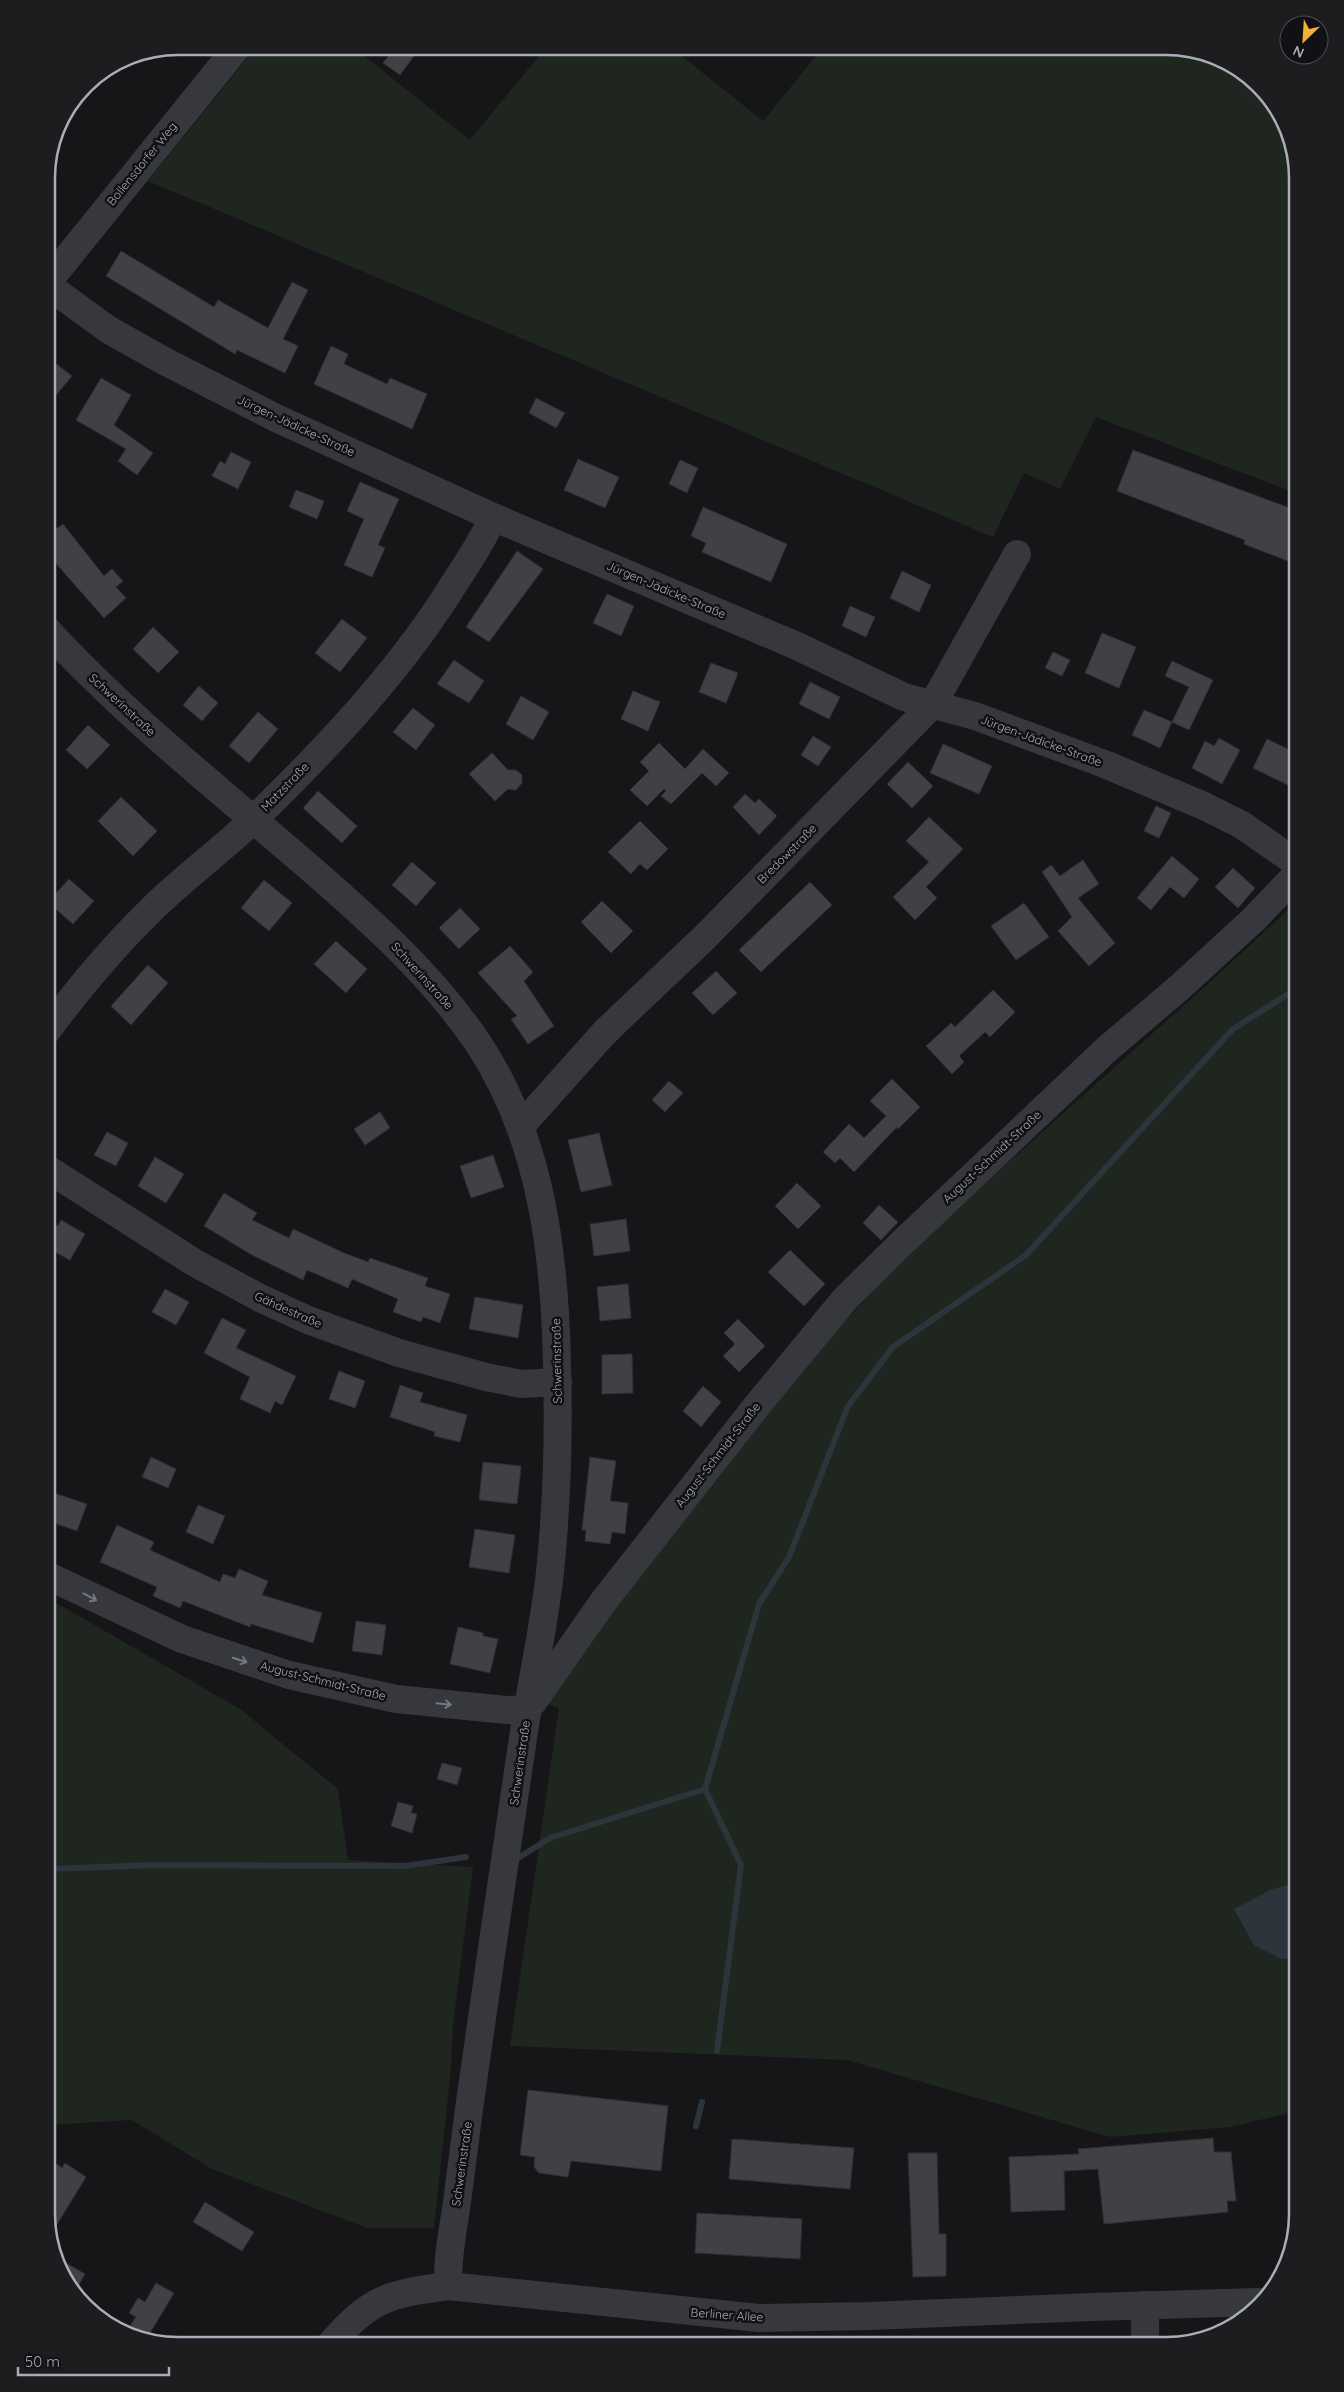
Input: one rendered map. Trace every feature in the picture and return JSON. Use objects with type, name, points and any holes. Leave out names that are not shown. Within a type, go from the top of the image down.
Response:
[{"type":"street","name":"Bollensdorfer Weg","points":[[55,273],[231,55]]},
{"type":"street","name":"Jürgen-Jädicke-Straße","points":[[55,291],[109,330],[166,362],[276,418],[493,517],[797,646],[904,697],[974,716],[1107,765],[1204,806],[1242,825],[1289,858]]},
{"type":"street","name":"Matzstraße","points":[[55,1020],[80,986],[150,910],[254,819],[338,732],[396,667],[430,621],[486,534],[493,517]]},
{"type":"street","name":"Bredowstraße","points":[[521,1126],[605,1032],[705,937],[933,704],[1017,554]]},
{"type":"street","name":"Schwerinstraße","points":[[55,638],[148,730],[254,819],[387,937],[427,979],[479,1044],[496,1074],[521,1126],[536,1175],[551,1261],[556,1306],[558,1451],[550,1573],[475,2066],[451,2238],[448,2286]]},
{"type":"street","name":"August-Schmidt-Straße","points":[[55,1579],[182,1639],[289,1675],[396,1699],[506,1710],[528,1709],[603,1602],[756,1408],[845,1299],[902,1242],[1107,1048],[1180,987],[1254,919],[1289,882]]},
{"type":"street","name":"Gähdestraße","points":[[55,1174],[195,1263],[260,1298],[308,1320],[399,1353],[486,1377],[521,1384],[558,1382]]},
{"type":"street","name":"Berliner Allee","points":[[338,2337],[367,2308],[384,2298],[404,2292],[448,2286],[759,2318],[870,2316],[1251,2302]]},
{"type":"street","points":[[1145,2305],[1145,2337]]},
{"type":"shaded area","points":[[250,55],[363,55],[470,140],[540,55],[680,55],[763,121],[817,55],[1174,55],[1190,57],[1220,68],[1234,76],[1258,97],[1276,124],[1287,154],[1289,178],[1289,491],[1096,417],[1060,489],[1024,473],[993,537],[148,181]]},
{"type":"shaded area","points":[[1289,909],[1289,1786],[1285,1788],[1289,1787],[1289,1884],[1272,1889],[1281,1959],[1289,1959],[1289,2113],[1230,2127],[1110,2137],[847,2060],[510,2046],[559,1708],[538,1701],[816,1352],[931,1234],[1238,957]]},
{"type":"shaded area","points":[[55,1602],[240,1709],[338,1789],[348,1860],[473,1867],[453,2025],[451,2068],[434,2228],[367,2228],[212,2169],[132,2120],[55,2124]]},
{"type":"shaded area","points":[[1289,1884],[1289,1959],[1281,1959],[1254,1945],[1234,1909],[1272,1889]]},
{"type":"building","points":[[389,55],[414,56],[400,75],[383,63]]},
{"type":"building","points":[[121,251],[214,307],[218,300],[268,328],[292,282],[308,290],[283,339],[298,346],[285,373],[237,350],[235,354],[106,276]]},
{"type":"building","points":[[331,346],[348,354],[344,364],[387,384],[390,378],[427,394],[412,429],[314,384]]},
{"type":"building","points":[[55,363],[72,376],[55,396]]},
{"type":"building","points":[[101,378],[131,395],[114,425],[153,453],[137,475],[118,461],[126,449],[76,420]]},
{"type":"building","points":[[536,398],[565,413],[556,428],[529,413]]},
{"type":"building","points":[[1133,450],[1289,508],[1289,562],[1244,544],[1245,540],[1117,491]]},
{"type":"building","points":[[231,452],[251,462],[238,489],[212,476],[220,461],[225,464]]},
{"type":"building","points":[[578,459],[619,477],[605,508],[564,490]]},
{"type":"building","points":[[680,460],[698,468],[687,493],[669,484]]},
{"type":"building","points":[[360,482],[399,499],[378,545],[385,548],[372,577],[344,565],[364,519],[347,511]]},
{"type":"building","points":[[296,490],[324,501],[317,519],[289,507]]},
{"type":"building","points":[[703,507],[787,544],[771,582],[702,552],[706,543],[691,536]]},
{"type":"building","points":[[63,524],[104,576],[112,569],[123,581],[116,587],[126,598],[104,618],[55,562],[55,530]]},
{"type":"building","points":[[517,551],[543,569],[489,642],[466,627]]},
{"type":"building","points":[[902,571],[931,585],[919,612],[890,598]]},
{"type":"building","points":[[607,594],[634,606],[621,636],[593,623]]},
{"type":"building","points":[[850,606],[875,617],[866,637],[842,626]]},
{"type":"building","points":[[342,619],[367,638],[340,672],[315,653]]},
{"type":"building","points":[[153,627],[179,652],[158,673],[133,649]]},
{"type":"building","points":[[1102,633],[1136,647],[1119,688],[1085,673]]},
{"type":"building","points":[[1053,652],[1070,660],[1062,676],[1045,668]]},
{"type":"building","points":[[454,660],[484,681],[469,703],[437,684]]},
{"type":"building","points":[[1172,661],[1213,680],[1189,730],[1172,722],[1189,687],[1165,676]]},
{"type":"building","points":[[711,663],[738,673],[726,703],[699,692]]},
{"type":"building","points":[[810,682],[840,697],[829,719],[799,704]]},
{"type":"building","points":[[199,686],[218,703],[202,721],[183,705]]},
{"type":"building","points":[[633,691],[660,702],[648,731],[621,719]]},
{"type":"building","points":[[521,696],[549,712],[533,740],[506,724]]},
{"type":"building","points":[[413,708],[435,725],[416,750],[393,732]]},
{"type":"building","points":[[1144,710],[1172,722],[1160,748],[1132,735]]},
{"type":"building","points":[[258,712],[278,729],[249,763],[229,746]]},
{"type":"building","points":[[88,725],[110,745],[87,769],[66,750]]},
{"type":"building","points":[[813,736],[831,747],[818,766],[801,755]]},
{"type":"building","points":[[1219,738],[1240,750],[1222,784],[1192,768],[1205,741],[1214,746]]},
{"type":"building","points":[[1267,739],[1289,750],[1289,786],[1253,768]]},
{"type":"building","points":[[659,743],[685,769],[703,749],[729,773],[716,786],[702,773],[671,804],[661,796],[666,791],[664,789],[647,806],[630,790],[649,771],[640,762]]},
{"type":"building","points":[[943,744],[992,766],[979,794],[930,773]]},
{"type":"building","points":[[492,753],[508,770],[516,770],[522,775],[522,783],[516,790],[508,789],[495,801],[469,774]]},
{"type":"building","points":[[908,762],[933,786],[912,808],[887,784]]},
{"type":"building","points":[[318,791],[357,826],[342,843],[303,808]]},
{"type":"building","points":[[745,794],[755,803],[759,799],[777,816],[759,835],[733,807]]},
{"type":"building","points":[[121,797],[157,831],[133,856],[98,821]]},
{"type":"building","points":[[1156,806],[1171,813],[1159,838],[1144,831]]},
{"type":"building","points":[[929,817],[963,849],[926,887],[937,898],[915,920],[893,897],[929,862],[906,841]]},
{"type":"building","points":[[640,821],[668,849],[647,870],[640,864],[631,874],[608,852]]},
{"type":"building","points":[[1172,856],[1199,879],[1184,898],[1170,887],[1151,910],[1137,898]]},
{"type":"building","points":[[1083,860],[1099,884],[1078,898],[1115,943],[1089,966],[1058,931],[1072,917],[1042,872],[1051,865],[1060,876]]},
{"type":"building","points":[[412,862],[436,883],[416,906],[392,885]]},
{"type":"building","points":[[1233,868],[1255,888],[1238,908],[1215,887]]},
{"type":"building","points":[[69,879],[94,901],[73,924],[55,908],[55,894]]},
{"type":"building","points":[[264,880],[292,903],[269,931],[241,908]]},
{"type":"building","points":[[810,882],[832,905],[761,972],[739,950]]},
{"type":"building","points":[[602,901],[633,931],[611,953],[581,922]]},
{"type":"building","points":[[1024,903],[1049,937],[1016,960],[991,926]]},
{"type":"building","points":[[460,908],[480,929],[459,949],[439,928]]},
{"type":"building","points":[[336,941],[367,969],[346,993],[314,964]]},
{"type":"building","points":[[510,946],[533,972],[524,981],[554,1026],[528,1044],[511,1019],[517,1016],[478,973]]},
{"type":"building","points":[[148,965],[168,983],[131,1025],[111,1006]]},
{"type":"building","points":[[716,971],[737,993],[713,1015],[692,993]]},
{"type":"building","points":[[993,990],[1015,1012],[990,1037],[985,1032],[959,1056],[964,1062],[952,1074],[926,1046],[951,1023],[955,1027]]},
{"type":"building","points":[[892,1079],[920,1107],[898,1129],[897,1127],[854,1172],[840,1158],[835,1163],[823,1152],[849,1124],[864,1138],[886,1116],[870,1101]]},
{"type":"building","points":[[669,1081],[683,1093],[665,1112],[652,1100]]},
{"type":"building","points":[[380,1112],[390,1128],[365,1145],[354,1129]]},
{"type":"building","points":[[107,1132],[128,1143],[116,1166],[94,1155]]},
{"type":"building","points":[[599,1133],[612,1185],[581,1192],[568,1140]]},
{"type":"building","points":[[493,1155],[504,1187],[471,1198],[460,1166]]},
{"type":"building","points":[[155,1157],[184,1174],[166,1203],[138,1186]]},
{"type":"building","points":[[797,1183],[821,1206],[798,1229],[775,1206]]},
{"type":"building","points":[[224,1193],[257,1213],[252,1220],[289,1238],[293,1229],[368,1262],[370,1258],[428,1278],[425,1286],[450,1294],[440,1323],[423,1317],[421,1322],[393,1312],[398,1299],[352,1279],[348,1288],[307,1270],[303,1280],[252,1255],[204,1226]]},
{"type":"building","points":[[879,1205],[898,1222],[881,1240],[863,1223]]},
{"type":"building","points":[[626,1219],[630,1251],[594,1256],[590,1224]]},
{"type":"building","points":[[61,1220],[85,1234],[70,1260],[55,1252],[55,1224],[58,1226]]},
{"type":"building","points":[[790,1250],[825,1284],[804,1306],[768,1272]]},
{"type":"building","points":[[628,1284],[631,1318],[600,1321],[597,1287]]},
{"type":"building","points":[[165,1289],[189,1302],[176,1325],[152,1312]]},
{"type":"building","points":[[475,1297],[523,1305],[518,1338],[469,1329]]},
{"type":"building","points":[[222,1318],[246,1330],[236,1348],[296,1376],[282,1405],[275,1401],[270,1413],[240,1399],[250,1377],[204,1353]]},
{"type":"building","points":[[738,1319],[765,1346],[739,1372],[723,1356],[735,1344],[724,1333]]},
{"type":"building","points":[[632,1354],[633,1393],[602,1394],[602,1355]]},
{"type":"building","points":[[339,1371],[365,1381],[355,1408],[329,1399]]},
{"type":"building","points":[[400,1385],[423,1393],[420,1402],[467,1415],[460,1442],[434,1436],[435,1432],[390,1417]]},
{"type":"building","points":[[703,1386],[721,1402],[701,1427],[683,1411]]},
{"type":"building","points":[[151,1457],[176,1469],[168,1488],[142,1477]]},
{"type":"building","points":[[590,1457],[616,1461],[610,1501],[628,1503],[625,1534],[612,1532],[610,1544],[585,1541],[586,1530],[582,1530]]},
{"type":"building","points":[[483,1462],[521,1466],[517,1504],[479,1500]]},
{"type":"building","points":[[55,1493],[87,1504],[77,1531],[55,1523]]},
{"type":"building","points":[[198,1505],[225,1516],[213,1544],[186,1532]]},
{"type":"building","points":[[117,1525],[154,1542],[150,1550],[220,1582],[223,1574],[235,1578],[239,1569],[268,1581],[262,1595],[322,1613],[313,1643],[251,1624],[250,1627],[183,1601],[180,1608],[153,1596],[157,1587],[100,1562]]},
{"type":"building","points":[[475,1529],[515,1535],[509,1573],[469,1567]]},
{"type":"building","points":[[356,1621],[386,1625],[382,1655],[352,1651]]},
{"type":"building","points":[[458,1627],[498,1639],[490,1673],[450,1664]]},
{"type":"building","points":[[442,1763],[462,1768],[457,1785],[437,1779]]},
{"type":"building","points":[[398,1802],[413,1806],[411,1813],[417,1814],[412,1833],[391,1826]]},
{"type":"building","points":[[528,2090],[668,2106],[661,2171],[571,2161],[568,2177],[539,2173],[534,2167],[535,2157],[520,2155]]},
{"type":"building","points":[[1213,2138],[1214,2152],[1231,2152],[1236,2201],[1227,2201],[1228,2212],[1104,2224],[1098,2169],[1064,2171],[1065,2210],[1011,2212],[1009,2157],[1079,2154],[1078,2149]]},
{"type":"building","points":[[732,2139],[854,2148],[850,2189],[729,2179]]},
{"type":"building","points":[[908,2153],[937,2153],[939,2234],[946,2234],[946,2276],[913,2277]]},
{"type":"building","points":[[65,2163],[86,2177],[56,2227],[55,2167],[57,2164],[62,2168]]},
{"type":"building","points":[[205,2202],[254,2232],[242,2251],[193,2222]]},
{"type":"building","points":[[697,2213],[802,2219],[800,2259],[695,2253]]},
{"type":"building","points":[[66,2263],[85,2274],[79,2285]]},
{"type":"building","points":[[156,2283],[174,2293],[150,2334],[130,2326],[136,2317],[129,2313],[138,2298],[145,2302]]},
{"type":"waterway","points":[[717,2051],[741,1865],[705,1789],[759,1604],[789,1557],[848,1406],[893,1347],[1026,1255],[1233,1029],[1289,994]]},
{"type":"waterway","points":[[515,1860],[550,1838],[705,1789]]},
{"type":"waterway","points":[[55,1869],[154,1865],[405,1866],[466,1857]]},
{"type":"waterway","points":[[696,2126],[702,2102]]}]
